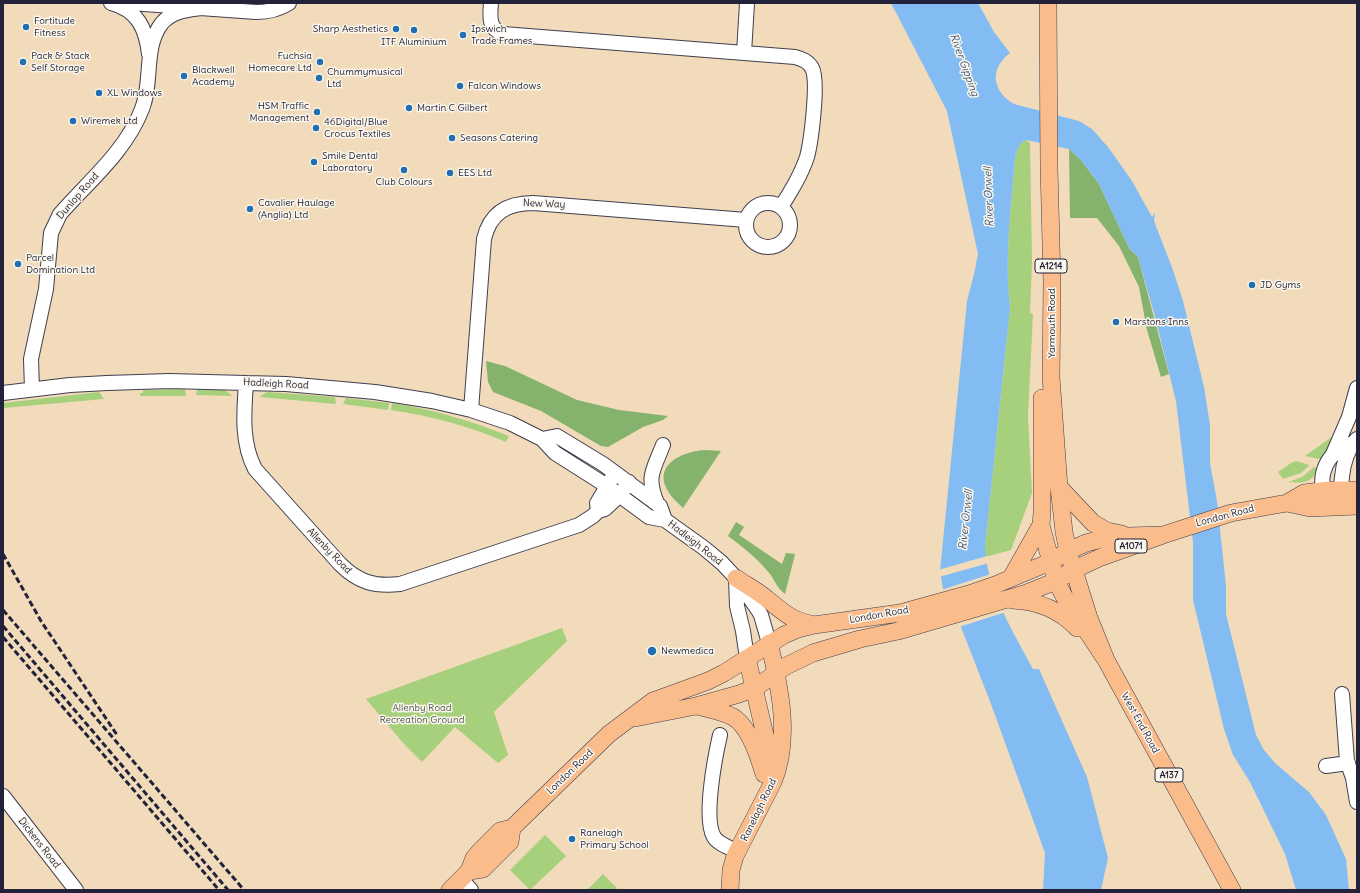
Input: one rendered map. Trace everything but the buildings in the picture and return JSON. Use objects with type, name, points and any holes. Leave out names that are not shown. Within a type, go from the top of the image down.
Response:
[{"type":"main road","name":"Yarmouth Road","points":[[1048,3],[1052,282],[1051,377],[1058,486],[1064,532],[1073,570]]},
{"type":"main road","name":"A1214","points":[[1041,525],[1042,392],[1051,377]]},
{"type":"main road","points":[[1058,486],[1093,523],[1107,531],[1128,536]]},
{"type":"main road","name":"A1071","points":[[1323,491],[1349,490]]},
{"type":"main road","name":"London Road","points":[[1287,503],[1304,493],[1323,491]]},
{"type":"main road","name":"London Road","points":[[631,719],[696,706],[754,688],[786,666],[813,653],[860,639],[898,631],[944,609],[998,593],[1024,594],[1056,580],[1099,558],[1222,516],[1264,506],[1287,503],[1310,508],[1330,507]]},
{"type":"main road","name":"A1071","points":[[1330,507],[1357,506]]},
{"type":"main road","points":[[1011,578],[1041,525]]},
{"type":"main road","name":"West End Road","points":[[1041,525],[1050,562],[1056,580],[1065,598],[1106,660],[1232,890]]},
{"type":"main road","name":"London Road","points":[[998,593],[1011,578],[1050,562],[1068,551],[1092,542],[1128,536],[1163,535]]},
{"type":"main road","name":"West End Road","points":[[1073,570],[1089,618],[1106,660]]},
{"type":"main road","points":[[736,578],[767,598],[785,614],[798,621],[814,625]]},
{"type":"main road","points":[[998,593],[1014,600],[1038,604],[1060,612],[1106,660]]},
{"type":"main road","name":"London Road","points":[[463,882],[483,869],[510,842],[512,828],[583,758],[609,734],[653,702],[708,681],[791,632],[814,625],[944,609]]},
{"type":"main road","name":"Hadleigh Road","points":[[769,644],[777,672]]},
{"type":"main road","points":[[747,658],[769,752],[771,766],[769,785]]},
{"type":"main road","name":"Ranelagh Road","points":[[730,890],[731,870],[738,852],[769,785],[777,772],[782,742],[781,699],[777,672]]},
{"type":"main road","points":[[696,706],[735,718],[743,727],[755,748],[769,785]]},
{"type":"street","name":"Dunlop Road","points":[[111,3],[125,8],[138,20],[146,37],[150,63]]},
{"type":"street","points":[[130,3],[256,12],[269,12],[288,3]]},
{"type":"street","points":[[491,3],[490,20],[496,31],[502,34],[801,58],[809,64],[814,73],[813,116],[806,158],[798,178],[781,207]]},
{"type":"street","points":[[744,53],[747,3]]},
{"type":"street","name":"Dunlop Road","points":[[32,389],[31,360],[46,289],[51,233],[60,214],[107,164],[130,134],[143,107],[155,37],[162,23],[177,13],[201,8]]},
{"type":"street","name":"New Way","points":[[472,410],[484,239],[488,226],[500,211],[508,206],[516,204],[533,203],[746,220]]},
{"type":"street","points":[[770,203],[781,207],[789,217],[790,230],[784,241],[772,247],[760,246],[754,243],[747,232],[746,220],[753,209],[758,205],[770,203]]},
{"type":"street","name":"Hadleigh Road","points":[[3,393],[70,385],[169,381],[286,384],[375,392],[432,401],[472,410],[510,423],[542,439],[555,454],[607,486],[649,517],[665,520],[714,555],[736,578],[761,615],[769,644]]},
{"type":"street","name":"Allenby Road","points":[[246,383],[244,433],[248,453],[255,468],[340,564],[355,577],[370,583],[389,586],[415,580],[579,524],[590,519],[605,508],[620,495],[629,482]]},
{"type":"street","points":[[1332,457],[1349,417],[1357,388]]},
{"type":"street","name":"Hadleigh Road","points":[[542,439],[557,436],[615,472],[660,506],[665,520]]},
{"type":"street","points":[[1355,441],[1343,467],[1349,490],[1330,507],[1323,491],[1322,479],[1325,466],[1344,446],[1355,441]]},
{"type":"street","points":[[657,504],[652,489],[651,479],[653,469],[663,445]]},
{"type":"street","points":[[598,512],[597,503],[615,472]]},
{"type":"street","points":[[736,578],[737,606],[747,658]]},
{"type":"street","points":[[1342,694],[1350,725],[1348,763],[1353,778],[1356,802]]},
{"type":"street","name":"Ranelagh Road","points":[[720,735],[713,768],[711,790],[710,817],[712,831],[714,838],[738,852]]},
{"type":"street","points":[[1326,766],[1348,763]]},
{"type":"street","name":"Dickens Road","points":[[5,801],[76,890]]},
{"type":"green space","points":[[1026,140],[1030,143],[1032,262],[1030,313],[1033,314],[1028,416],[1032,493],[1011,550],[985,557],[1010,308],[1008,289],[1008,252],[1015,158],[1020,145]]},
{"type":"green space","points":[[1069,149],[1081,160],[1099,184],[1129,248],[1138,257],[1169,374],[1161,377],[1147,330],[1139,287],[1119,246],[1097,218],[1070,218]]},
{"type":"green space","points":[[486,361],[505,366],[577,400],[619,410],[668,416],[663,420],[643,427],[608,447],[601,446],[541,411],[493,392],[488,382]]},
{"type":"green space","points":[[185,389],[186,396],[140,396],[140,393],[143,393],[143,390]]},
{"type":"green space","points":[[197,389],[220,389],[232,396],[196,395]]},
{"type":"green space","points":[[99,392],[104,399],[3,408],[3,403]]},
{"type":"green space","points":[[267,392],[335,397],[336,404],[259,397]]},
{"type":"green space","points":[[346,398],[389,403],[388,410],[343,404]]},
{"type":"green space","points":[[392,403],[451,416],[509,436],[506,442],[450,422],[391,410]]},
{"type":"green space","points":[[1333,436],[1324,460],[1305,456]]},
{"type":"green space","points":[[706,450],[721,451],[683,508],[668,491],[664,482],[664,473],[667,466],[680,456]]},
{"type":"green space","points":[[1296,461],[1309,466],[1301,473],[1283,479],[1278,472]]},
{"type":"green space","points":[[1314,467],[1319,469],[1312,478],[1306,482],[1288,482],[1302,477]]},
{"type":"green space","points":[[736,522],[744,527],[739,535],[782,564],[786,553],[795,554],[785,594],[760,563],[728,536]]},
{"type":"green space","name":"Allenby Road Recreation Ground","points":[[562,628],[567,641],[494,712],[508,755],[498,763],[455,727],[422,762],[404,744],[366,699]]},
{"type":"green space","points":[[545,835],[566,856],[530,890],[510,870]]},
{"type":"green space","points":[[603,874],[617,888],[615,890],[587,890]]},
{"type":"water","points":[[891,3],[978,3],[994,32],[1010,53],[1003,59],[996,73],[996,80],[1001,93],[1014,104],[1079,121],[1092,129],[1108,147],[1132,181],[1152,217],[1155,213],[1154,221],[1183,301],[1204,387],[1210,425],[1210,463],[1217,501],[1226,586],[1226,614],[1256,735],[1264,750],[1276,764],[1309,792],[1326,815],[1346,859],[1349,890],[1296,890],[1285,854],[1250,782],[1233,755],[1224,729],[1193,600],[1193,542],[1176,401],[1138,257],[1129,248],[1099,184],[1081,160],[1069,149],[1026,140],[1020,145],[1015,158],[1008,252],[1008,289],[1010,308],[985,547],[991,579],[1002,610],[1033,669],[1039,669],[1087,777],[1108,858],[1101,890],[1043,890],[1045,853],[991,704],[961,627],[943,589],[940,571],[967,301],[978,254],[947,111]]},
{"type":"pier","points":[[987,556],[989,563],[939,577],[938,570]]},
{"type":"pier","points":[[991,574],[1006,612],[959,627],[941,590]]},
{"type":"railway","points":[[3,554],[41,621],[117,735]]},
{"type":"railway","points":[[3,610],[244,890]]},
{"type":"railway","points":[[3,626],[228,890]]},
{"type":"railway","points":[[3,637],[219,890]]},
{"type":"place","name":"Fortitude Fitness","points":[[26,27]]},
{"type":"place","name":"Sharp Aesthetics","points":[[396,29]]},
{"type":"place","name":"ITF Aluminium","points":[[414,30]]},
{"type":"place","name":"Ipswich Trade Frames","points":[[463,35]]},
{"type":"place","name":"Pack & Stack Self Storage","points":[[23,62]]},
{"type":"place","name":"Fuchsia Homecare Ltd","points":[[320,62]]},
{"type":"place","name":"Blackwell Academy","points":[[184,76]]},
{"type":"place","name":"Chummymusical Ltd","points":[[319,78]]},
{"type":"place","name":"Falcon Windows","points":[[460,86]]},
{"type":"place","name":"XL Windows","points":[[99,93]]},
{"type":"place","name":"Martin C Gilbert","points":[[409,108]]},
{"type":"place","name":"HSM Traffic Management","points":[[317,112]]},
{"type":"place","name":"Wiremek Ltd","points":[[73,121]]},
{"type":"place","name":"46Digital/Blue Crocus Textiles","points":[[316,128]]},
{"type":"place","name":"Seasons Catering","points":[[452,138]]},
{"type":"place","name":"Smile Dental Laboratory","points":[[314,162]]},
{"type":"place","name":"Club Colours","points":[[404,170]]},
{"type":"place","name":"EES Ltd","points":[[450,173]]},
{"type":"place","name":"Cavalier Haulage (Anglia) Ltd","points":[[250,209]]},
{"type":"place","name":"Parcel Domination Ltd","points":[[18,264]]},
{"type":"place","name":"JD Gyms","points":[[1252,285]]},
{"type":"place","name":"Marstons Inns","points":[[1116,322]]},
{"type":"place","name":"Newmedica","points":[[652,651]]},
{"type":"place","name":"Ranelagh Primary School","points":[[572,839]]},
{"type":"water label","name":"River Gipping","points":[[964,65]]},
{"type":"water label","name":"River Orwell","points":[[989,197]]},
{"type":"water label","name":"River Orwell","points":[[966,520]]}]
